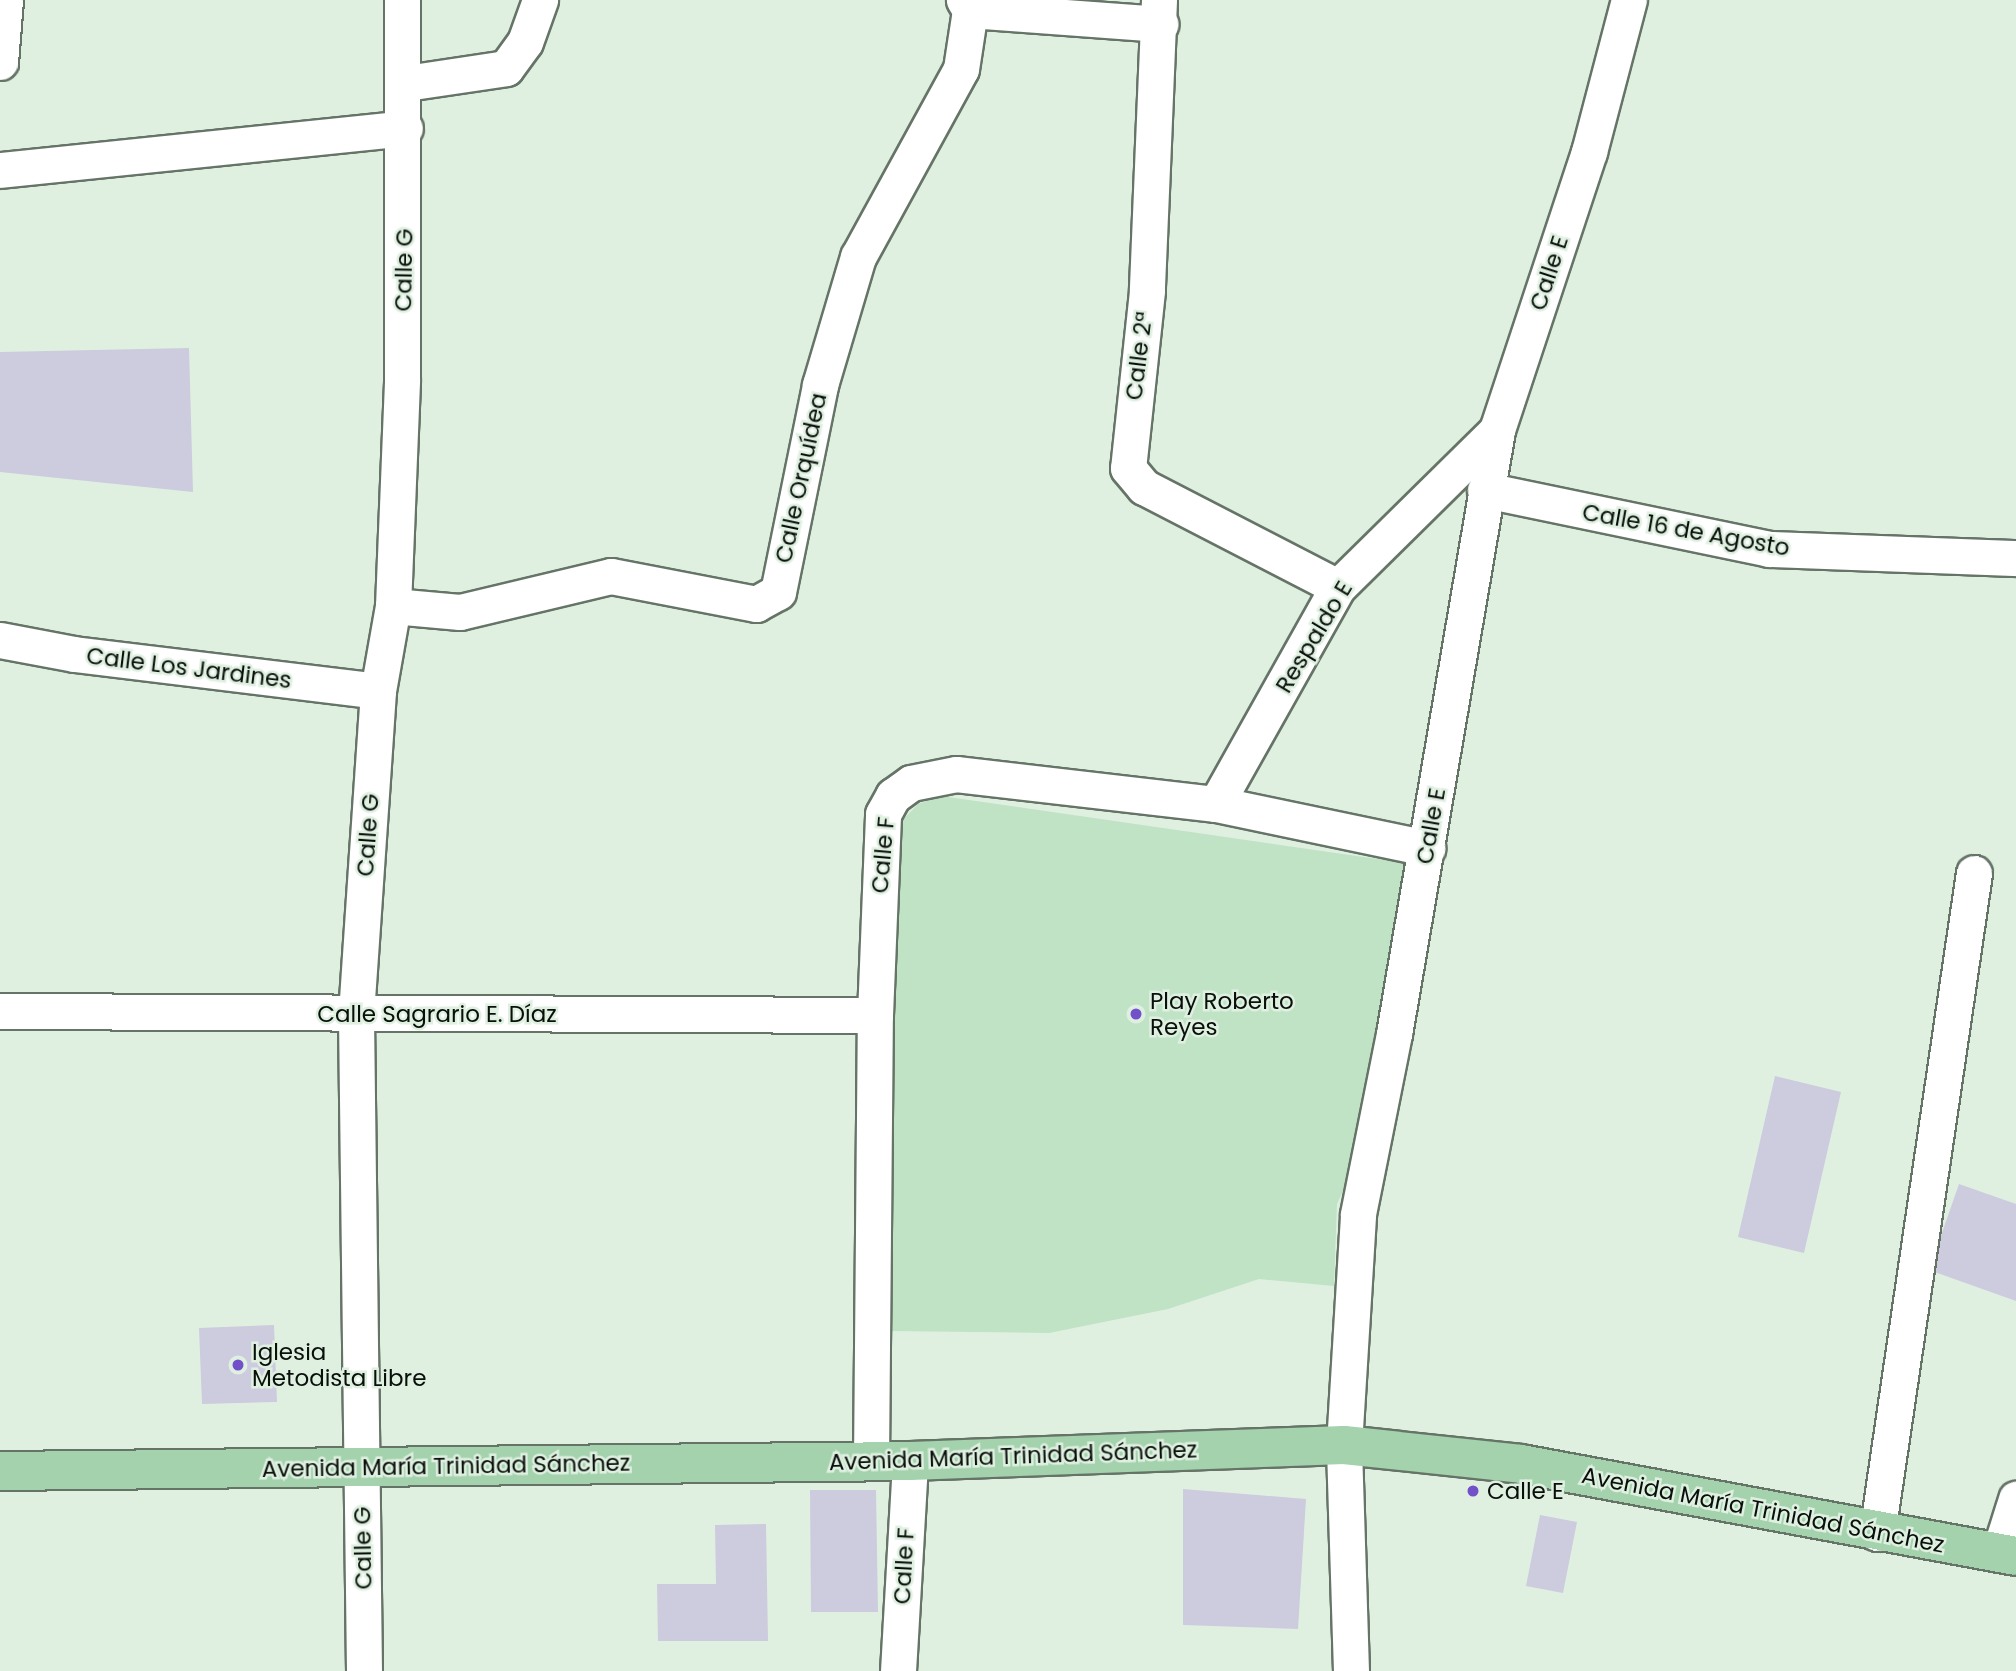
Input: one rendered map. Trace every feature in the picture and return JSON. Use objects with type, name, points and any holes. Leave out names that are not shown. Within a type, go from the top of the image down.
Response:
[{"type":"main road","name":"Avenida María Trinidad Sánchez","points":[[0,1471],[871,1462],[1344,1445],[1521,1464],[1877,1533],[2007,1555]]},
{"type":"street","points":[[0,62],[5,0]]},
{"type":"street","name":"Calle G","points":[[364,1671],[356,1014],[379,691],[393,606],[406,83],[402,0]]},
{"type":"street","points":[[406,83],[506,68],[526,42],[540,0]]},
{"type":"street","name":"Calle E","points":[[1351,1671],[1344,1445],[1358,1214],[1427,848],[1497,430],[1589,152],[1629,0]]},
{"type":"street","points":[[967,5],[1160,12]]},
{"type":"street","name":"Calle Orquídea","points":[[393,606],[460,612],[611,576],[757,604],[778,592],[820,385],[858,257],[961,69],[967,5]]},
{"type":"street","name":"Calle 2ª","points":[[1160,12],[1147,291],[1128,468],[1144,487],[1338,587]]},
{"type":"street","points":[[0,170],[405,128]]},
{"type":"street","name":"Respaldo E","points":[[1216,804],[1338,587],[1497,430]]},
{"type":"street","name":"Calle 16 de Agosto","points":[[1485,491],[1769,549],[2016,558]]},
{"type":"street","name":"Calle Los Jardines","points":[[0,639],[74,654],[379,691]]},
{"type":"street","name":"Calle F","points":[[871,1462],[875,1014],[883,814],[893,796],[911,783],[956,774],[1216,804],[1427,848]]},
{"type":"street","points":[[1877,1533],[1974,873]]},
{"type":"street","name":"Calle Sagrario E. Díaz","points":[[0,1011],[875,1014]]},
{"type":"street","name":"Calle F","points":[[898,1671],[910,1461]]},
{"type":"street","points":[[2007,1555],[2016,1499]]},
{"type":"green space","name":"Play Roberto Reyes","points":[[941,796],[1405,863],[1355,1164],[1337,1204],[1334,1286],[1259,1279],[1168,1309],[1049,1333],[889,1331],[895,849],[901,822],[918,804]]},
{"type":"building","points":[[189,348],[193,492],[0,472],[0,352]]},
{"type":"building","points":[[1775,1076],[1841,1092],[1804,1253],[1738,1237]]},
{"type":"building","points":[[1959,1184],[2016,1204],[2016,1301],[1929,1270]]},
{"type":"building","name":"Iglesia Metodista Libre","points":[[274,1325],[277,1402],[202,1404],[199,1328]]},
{"type":"building","points":[[1183,1489],[1306,1499],[1298,1629],[1183,1625]]},
{"type":"building","points":[[810,1490],[876,1490],[878,1612],[811,1612]]},
{"type":"building","points":[[1540,1515],[1577,1522],[1563,1593],[1526,1586]]},
{"type":"building","points":[[766,1524],[768,1641],[658,1641],[657,1584],[716,1584],[715,1525]]},
{"type":"place","name":"Play Roberto Reyes","points":[[1136,1014]]},
{"type":"place","name":"Iglesia Metodista Libre","points":[[238,1365]]},
{"type":"place","name":"Calle E","points":[[1473,1491]]}]
